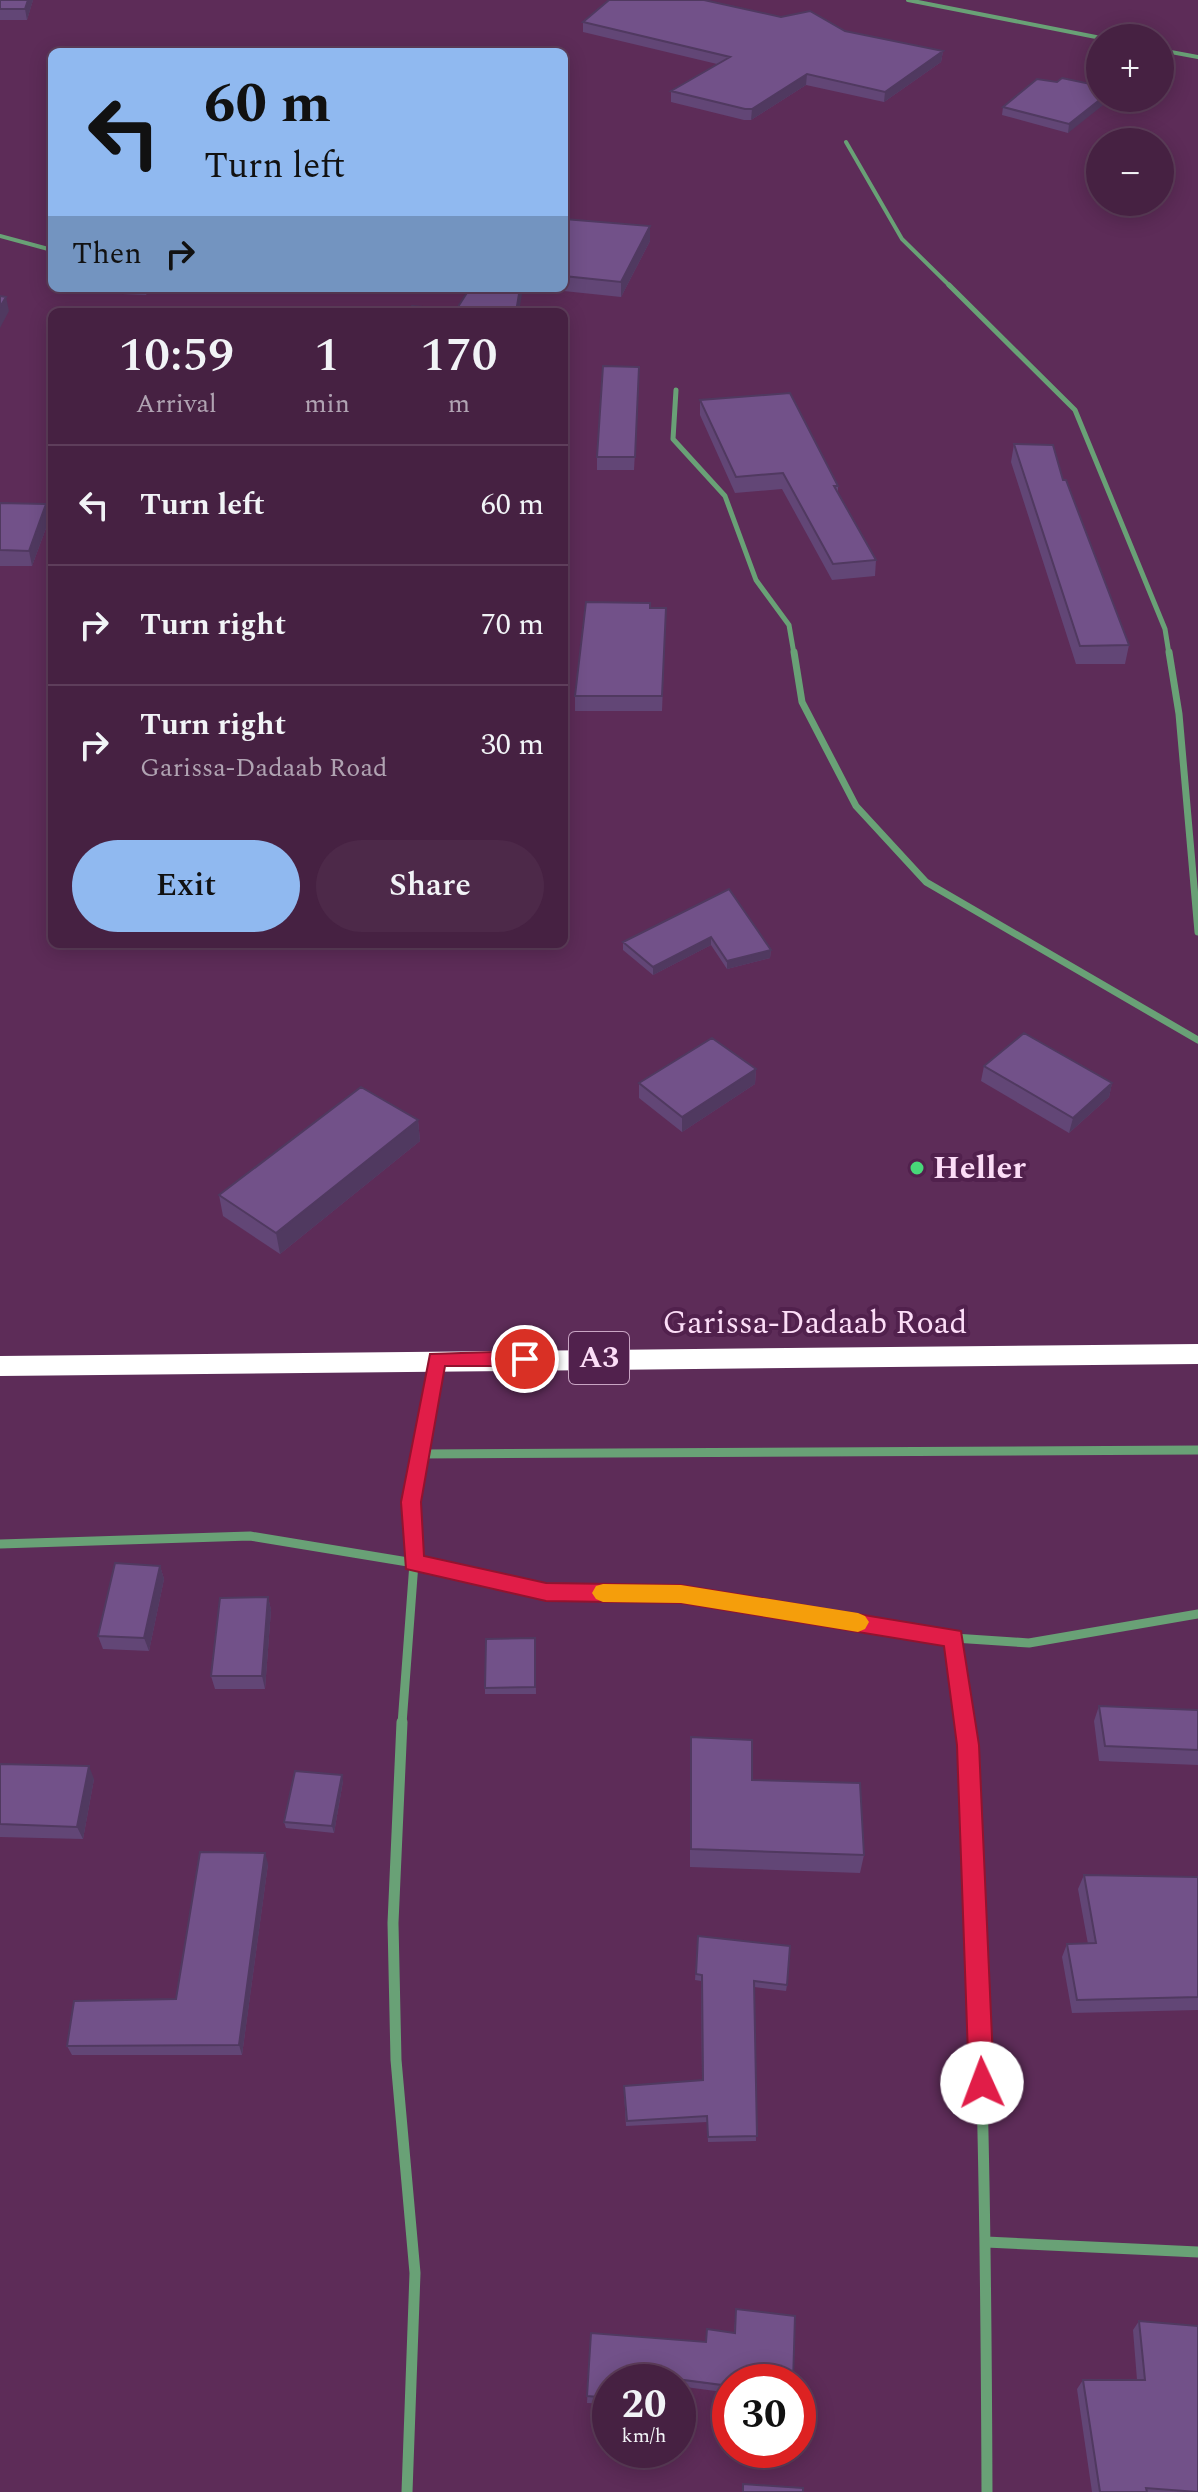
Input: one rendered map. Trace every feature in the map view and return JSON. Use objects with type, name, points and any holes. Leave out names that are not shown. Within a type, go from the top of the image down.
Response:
[{"type":"highway","name":"Garissa-Dadaab Road","points":[[0,1366],[437,1359],[1198,1354]]},
{"type":"street","points":[[908,0],[1086,35]]},
{"type":"street","points":[[1174,53],[1198,57]]},
{"type":"street","points":[[846,142],[902,239],[1075,410],[1165,629],[1179,714],[1198,932]]},
{"type":"street","points":[[0,236],[48,249]]},
{"type":"street","points":[[676,390],[673,439],[725,496],[756,580],[789,625],[802,702],[856,806],[926,882],[1198,1040]]},
{"type":"street","points":[[407,2492],[415,2273],[396,2060],[393,1923],[399,1764],[414,1563],[411,1502],[437,1359]]},
{"type":"street","points":[[420,1454],[1198,1450]]},
{"type":"street","points":[[0,1544],[250,1536],[414,1563],[546,1592],[681,1594],[954,1638],[1029,1643],[1198,1614]]},
{"type":"street","points":[[954,1638],[963,1689],[975,1860],[986,2242],[987,2492]]},
{"type":"street","points":[[986,2242],[1198,2252]]},
{"type":"building","points":[[0,0],[28,0],[25,9],[0,9]]},
{"type":"building","points":[[609,0],[704,0],[781,17],[810,11],[845,31],[943,51],[885,92],[807,74],[752,109],[745,109],[671,91],[730,57],[583,22]]},
{"type":"building","points":[[1062,78],[1086,83],[1086,111],[1069,124],[1003,107],[1037,79],[1057,82]]},
{"type":"building","points":[[568,219],[650,226],[621,282],[568,276]]},
{"type":"building","points":[[467,292],[519,292],[517,308],[457,308]]},
{"type":"building","points":[[603,366],[639,367],[635,457],[597,457]]},
{"type":"building","points":[[790,393],[838,486],[834,486],[876,560],[833,564],[783,473],[736,477],[700,400]]},
{"type":"building","points":[[1014,444],[1053,445],[1063,480],[1066,480],[1129,645],[1080,646]]},
{"type":"building","points":[[0,503],[46,504],[29,551],[0,550]]},
{"type":"building","points":[[586,602],[650,603],[650,608],[666,608],[662,696],[575,696]]},
{"type":"building","points":[[729,889],[771,950],[727,961],[711,937],[653,967],[623,942]]},
{"type":"building","points":[[1024,1033],[1112,1083],[1073,1118],[984,1066]]},
{"type":"building","points":[[712,1038],[756,1069],[682,1117],[639,1083]]},
{"type":"building","points":[[361,1087],[418,1120],[276,1233],[219,1195]]},
{"type":"building","points":[[115,1563],[160,1566],[144,1638],[98,1636]]},
{"type":"building","points":[[268,1597],[262,1676],[211,1676],[220,1598]]},
{"type":"building","points":[[535,1638],[535,1687],[485,1688],[486,1639]]},
{"type":"building","points":[[1099,1706],[1198,1710],[1198,1750],[1105,1746]]},
{"type":"building","points":[[691,1737],[752,1740],[752,1780],[860,1783],[864,1855],[691,1849]]},
{"type":"building","points":[[0,1764],[89,1766],[77,1827],[0,1824]]},
{"type":"building","points":[[295,1771],[342,1775],[332,1826],[284,1822]]},
{"type":"building","points":[[200,1852],[265,1853],[239,2045],[67,2046],[74,2001],[176,1999]]},
{"type":"building","points":[[1084,1875],[1198,1877],[1198,1997],[1077,2000],[1067,1944],[1096,1943]]},
{"type":"building","points":[[698,1936],[790,1946],[787,1985],[754,1981],[757,2136],[708,2137],[707,2116],[627,2121],[624,2086],[703,2080],[702,1975],[696,1974]]},
{"type":"building","points":[[736,2309],[795,2316],[794,2364],[712,2364],[712,2384],[696,2382],[696,2364],[592,2364],[592,2396],[587,2396],[591,2333],[706,2342],[707,2329],[735,2333]]},
{"type":"building","points":[[1139,2321],[1198,2326],[1198,2492],[1146,2488],[1147,2492],[1100,2492],[1083,2380],[1145,2380]]},
{"type":"building","points":[[743,2484],[803,2488],[803,2492],[743,2492]]},
{"type":"slow traffic","points":[[603,1593],[681,1594],[858,1622]]},
{"type":"place","name":"Heller","points":[[917,1168]]},
{"type":"route","points":[[525,1359],[437,1359],[411,1502],[414,1563],[546,1592],[681,1594],[954,1638],[968,1745],[982,2083]]}]
